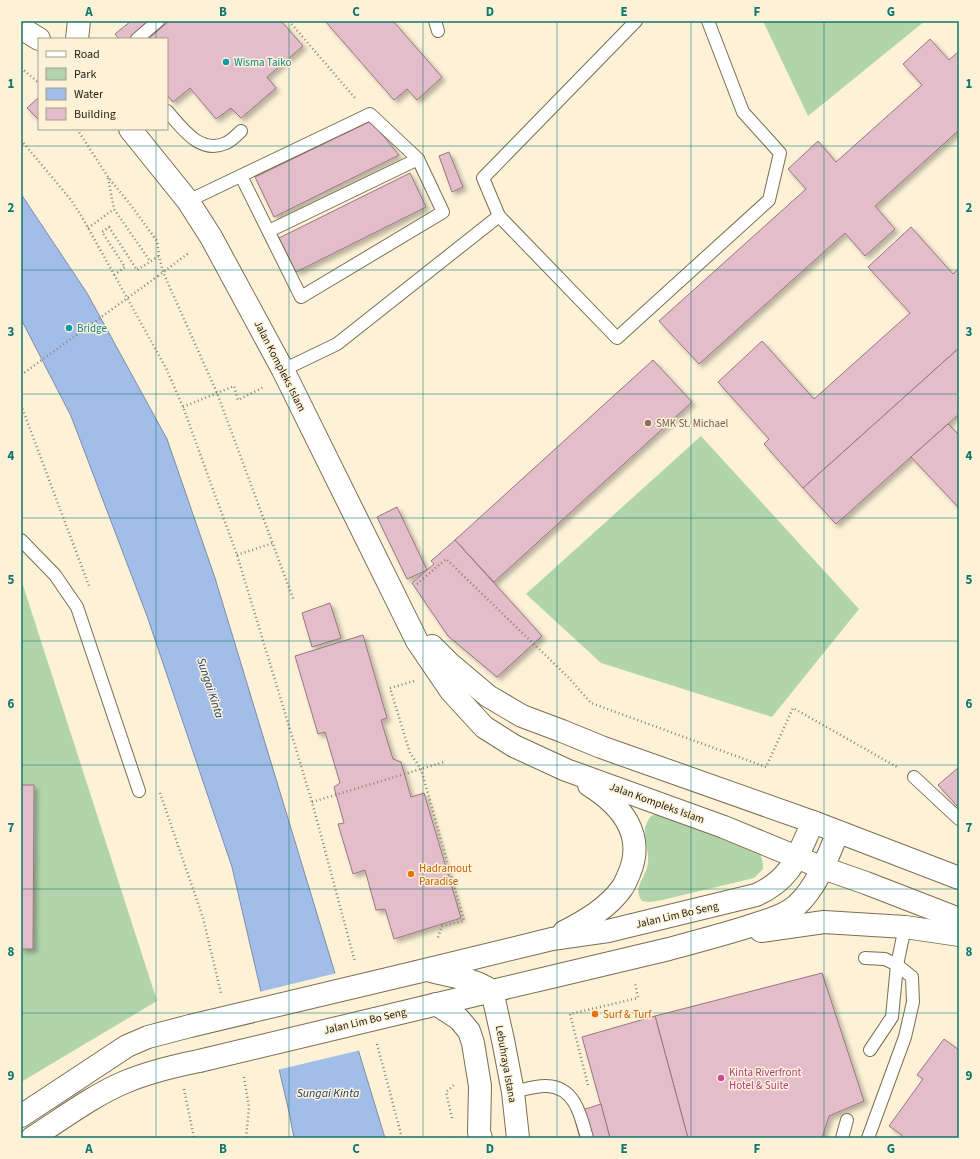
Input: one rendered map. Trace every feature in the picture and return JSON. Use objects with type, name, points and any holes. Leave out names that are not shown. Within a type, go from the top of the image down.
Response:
[{"type":"main road","points":[[77,38],[79,21]]},
{"type":"main road","points":[[21,28],[38,38]]},
{"type":"main road","name":"Jalan Kompleks Islam","points":[[131,130],[188,201],[211,237],[285,373],[417,641],[451,691],[484,726],[514,746],[566,770],[724,827],[823,868],[959,919]]},
{"type":"main road","name":"Jalan Kompleks Islam","points":[[405,618],[450,664],[488,696],[522,716],[562,730],[601,747],[813,822],[959,878]]},
{"type":"main road","points":[[552,939],[589,919],[614,897],[623,887],[632,868],[636,848],[631,827],[618,809],[602,793],[566,770]]},
{"type":"main road","name":"Jalan Lim Bo Seng","points":[[21,1116],[127,1046],[148,1037],[552,939],[608,931],[756,895],[770,889],[791,868],[813,822]]},
{"type":"main road","points":[[712,938],[768,920],[783,914],[796,906],[814,885],[838,832]]},
{"type":"main road","points":[[712,938],[824,922],[905,927],[959,935]]},
{"type":"main road","name":"Jalan Lim Bo Seng","points":[[32,1138],[97,1096],[124,1083],[157,1071],[712,938]]},
{"type":"main road","points":[[422,971],[467,979],[492,991]]},
{"type":"main road","name":"Lebuhraya Istana","points":[[492,991],[513,1092],[518,1138]]},
{"type":"main road","points":[[430,1005],[459,1019],[469,1030],[474,1043],[480,1086],[479,1132],[481,1138]]},
{"type":"main road","points":[[503,1138],[503,1112],[506,1102],[513,1092]]},
{"type":"lane","points":[[138,38],[158,21]]},
{"type":"lane","points":[[636,21],[483,178],[499,216],[617,338],[769,200],[780,153],[743,112],[708,21]]},
{"type":"lane","points":[[168,112],[189,137],[211,147],[227,143],[241,131]]},
{"type":"lane","points":[[188,201],[370,114],[418,159],[443,212],[301,297],[241,176]]},
{"type":"lane","points":[[268,231],[418,159]]},
{"type":"lane","points":[[285,373],[337,344],[499,216]]},
{"type":"lane","points":[[21,540],[55,575],[77,608],[139,791]]},
{"type":"lane","points":[[914,777],[959,819]]},
{"type":"lane","points":[[870,1050],[892,1017],[897,966],[905,927]]},
{"type":"lane","points":[[865,958],[885,959],[912,977],[913,1002],[905,1037],[868,1138]]},
{"type":"lane","points":[[513,1092],[547,1086],[561,1090],[573,1100],[580,1112],[587,1138]]},
{"type":"lane","points":[[842,1138],[846,1120]]},
{"type":"path","points":[[289,21],[370,114]]},
{"type":"path","points":[[21,68],[38,82]]},
{"type":"path","points":[[78,130],[108,177],[157,241],[163,272],[217,393],[294,601]]},
{"type":"path","points":[[21,140],[71,200],[88,228],[166,368],[183,407],[237,554],[312,802],[355,962]]},
{"type":"path","points":[[108,177],[114,210],[150,261]]},
{"type":"path","points":[[88,228],[114,210]]},
{"type":"path","points":[[114,275],[125,266],[102,232],[109,227],[137,270],[159,256]]},
{"type":"path","points":[[21,375],[211,237]]},
{"type":"path","points":[[183,407],[234,386],[238,400],[285,373]]},
{"type":"path","points":[[237,554],[273,543]]},
{"type":"path","points":[[413,588],[446,559],[568,677],[591,703],[766,766],[793,708],[914,777]]},
{"type":"path","points":[[415,680],[390,688],[410,753],[421,768],[464,921],[442,926],[437,944]]},
{"type":"path","points":[[312,802],[444,762]]},
{"type":"path","points":[[588,1086],[570,1014],[638,998],[634,981]]},
{"type":"path","points":[[376,1039],[402,1138]]},
{"type":"path","points":[[178,1066],[184,1087],[194,1138]]},
{"type":"path","points":[[243,1074],[249,1108],[246,1138]]},
{"type":"green space","points":[[763,21],[925,21],[808,116]]},
{"type":"green space","points":[[701,436],[859,609],[772,717],[601,663],[526,594]]},
{"type":"green space","points":[[21,579],[157,1001],[21,1082]]},
{"type":"green space","points":[[657,813],[756,849],[762,858],[763,869],[754,878],[662,900],[650,902],[642,901],[638,891],[648,863],[645,828],[650,817]]},
{"type":"water","name":"Sungai Kinta","points":[[21,194],[87,293],[167,439],[215,578],[385,1138],[294,1138],[232,867],[147,616],[71,416],[21,319]]},
{"type":"pier","points":[[337,973],[361,1050],[277,1070],[259,992]]},
{"type":"building","points":[[131,21],[169,21],[149,38],[118,38],[115,34]]},
{"type":"building","name":"Wisma Taiko","points":[[169,21],[281,21],[303,46],[267,77],[276,88],[241,118],[231,108],[216,119],[190,88],[173,102],[168,96],[168,38],[149,38]]},
{"type":"building","points":[[325,21],[393,21],[442,77],[417,100],[407,89],[394,100]]},
{"type":"building","points":[[930,39],[949,60],[959,51],[959,130],[875,206],[895,229],[865,256],[845,233],[699,364],[659,321],[806,189],[788,169],[818,141],[836,162],[922,85],[903,64]]},
{"type":"building","points":[[38,98],[38,119],[27,108]]},
{"type":"building","points":[[371,121],[399,155],[274,217],[255,177]]},
{"type":"building","points":[[449,152],[463,187],[452,192],[439,156]]},
{"type":"building","points":[[410,173],[426,207],[296,272],[279,238]]},
{"type":"building","points":[[911,227],[953,274],[959,268],[959,348],[803,488],[764,444],[769,439],[718,382],[762,341],[814,399],[910,313],[868,267]]},
{"type":"building","points":[[959,348],[959,414],[836,524],[803,488]]},
{"type":"building","points":[[653,360],[692,402],[494,582],[455,540]]},
{"type":"building","points":[[948,424],[959,435],[959,508],[911,457]]},
{"type":"building","points":[[397,507],[427,570],[407,579],[377,517]]},
{"type":"building","points":[[455,540],[542,636],[497,677],[448,636],[412,583],[434,564],[431,561]]},
{"type":"building","points":[[330,603],[341,638],[312,647],[302,613]]},
{"type":"building","points":[[363,635],[387,718],[381,720],[393,759],[401,762],[411,797],[424,793],[461,918],[394,939],[385,909],[376,910],[365,870],[353,874],[338,824],[344,823],[334,787],[340,783],[325,732],[318,734],[295,656]]},
{"type":"building","points":[[959,767],[959,808],[938,785]]},
{"type":"building","points":[[21,785],[34,785],[33,949],[21,949]]},
{"type":"building","points":[[822,973],[864,1101],[829,1116],[822,1138],[688,1138],[655,1016]]},
{"type":"building","points":[[655,1016],[688,1138],[610,1138],[582,1037]]},
{"type":"building","points":[[944,1039],[959,1050],[959,1138],[900,1138],[902,1135],[889,1126],[923,1079],[917,1075]]},
{"type":"building","points":[[601,1104],[610,1138],[580,1138],[573,1113]]},
{"type":"place","name":"Wisma Taiko","points":[[226,62]]},
{"type":"place","name":"Bridge","points":[[69,328]]},
{"type":"place","name":"SMK St. Michael","points":[[648,423]]},
{"type":"place","name":"Hadramout Paradise","points":[[411,874]]},
{"type":"place","name":"Surf & Turf","points":[[595,1014]]},
{"type":"place","name":"Kinta Riverfront Hotel & Suite","points":[[721,1078]]}]
